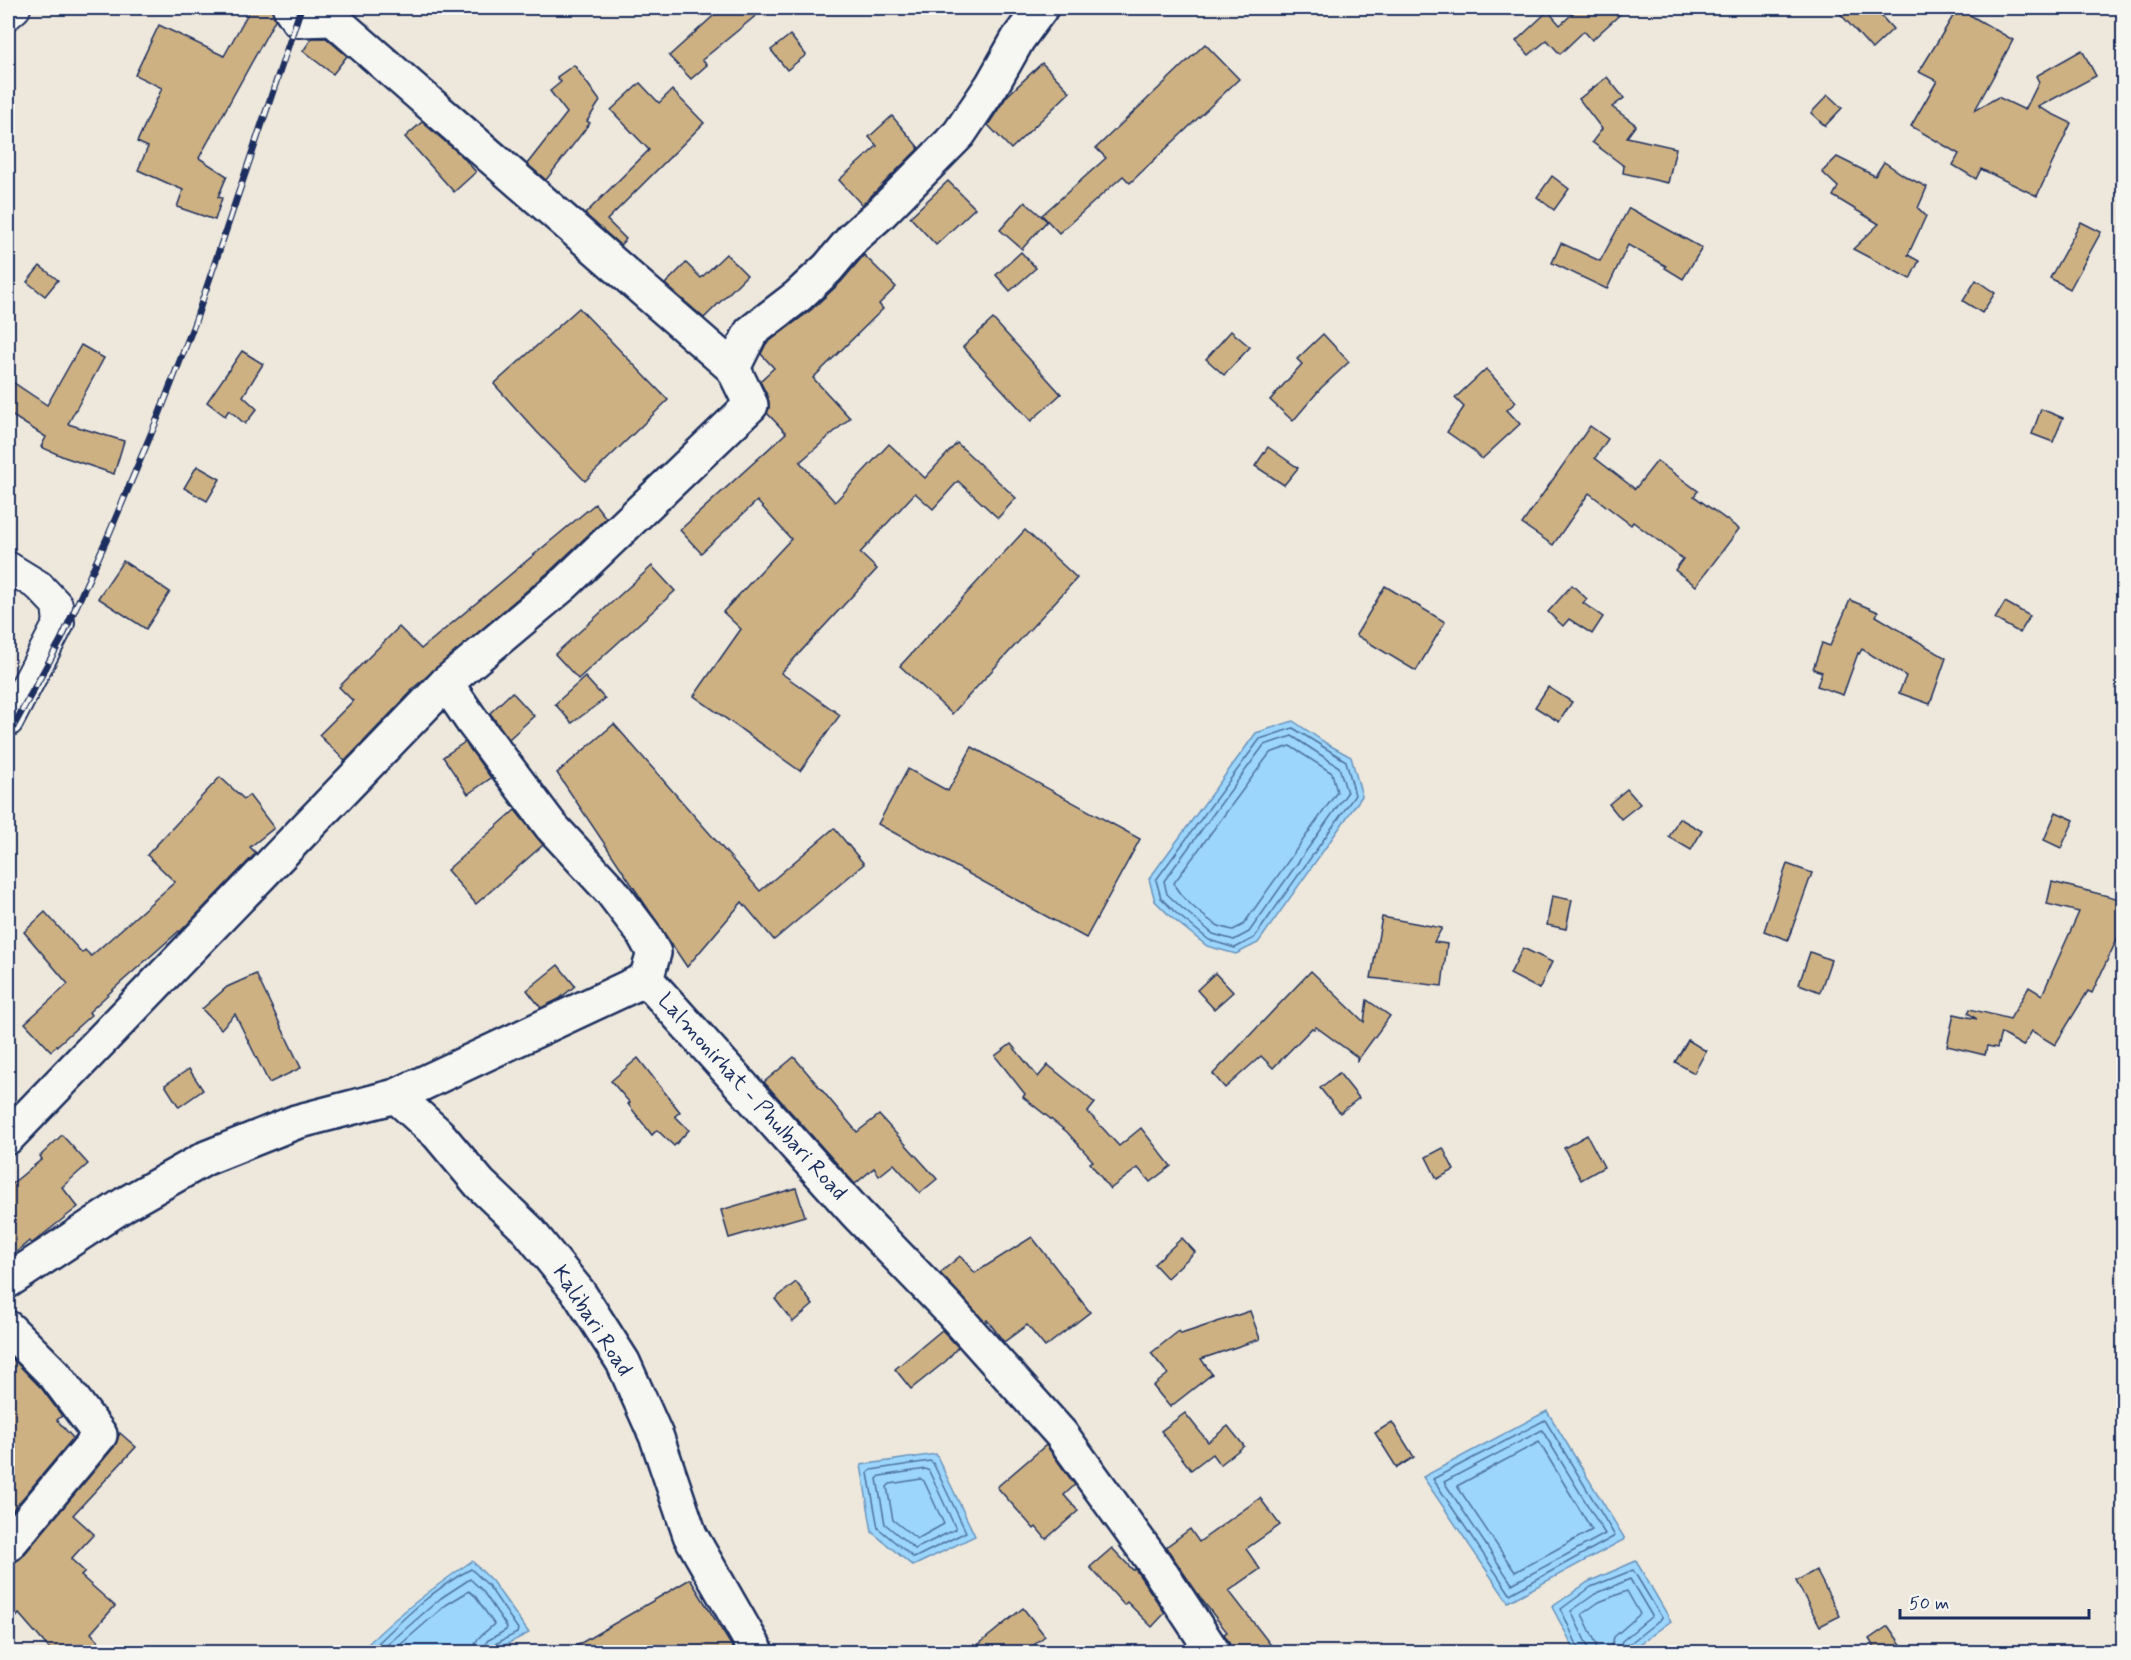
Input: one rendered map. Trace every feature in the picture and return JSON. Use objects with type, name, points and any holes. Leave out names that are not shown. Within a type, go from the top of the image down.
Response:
[{"type":"street","points":[[8,14],[15,8]]},
{"type":"street","points":[[8,1137],[446,682],[564,584],[751,405],[733,368],[333,19],[298,20],[290,8]]},
{"type":"street","points":[[733,368],[751,332],[798,296],[828,268],[854,237],[897,197],[958,134],[992,85],[1018,39],[1041,8]]},
{"type":"street","points":[[8,567],[39,586],[57,605],[59,623],[8,721]]},
{"type":"street","points":[[446,682],[472,721],[551,826],[612,892],[643,933],[654,953],[646,980]]},
{"type":"street","name":"Lalmonirhat - Phulbari Road","points":[[8,1281],[125,1203],[206,1158],[296,1122],[396,1096],[646,980],[856,1214],[948,1308],[1061,1434],[1155,1564],[1213,1653]]},
{"type":"street","name":"Kalibari Road","points":[[396,1096],[438,1134],[480,1184],[528,1230],[579,1293],[623,1362],[657,1438],[690,1535],[757,1653]]},
{"type":"street","points":[[8,1328],[55,1375],[100,1435],[8,1545]]},
{"type":"water","points":[[1293,721],[1351,757],[1362,796],[1258,943],[1236,954],[1207,946],[1155,901],[1149,879],[1256,733]]},
{"type":"water","points":[[1547,1411],[1625,1539],[1508,1602],[1423,1477]]},
{"type":"water","points":[[936,1454],[975,1536],[913,1566],[872,1532],[861,1465]]},
{"type":"water","points":[[472,1561],[492,1581],[529,1633],[491,1652],[360,1652],[414,1604]]},
{"type":"water","points":[[1636,1561],[1671,1621],[1629,1652],[1576,1652],[1552,1607],[1588,1582]]},
{"type":"building","points":[[251,8],[272,8],[275,20],[199,158],[227,176],[218,197],[222,198],[215,220],[177,207],[183,190],[138,170],[148,147],[137,142],[162,88],[135,75],[159,25],[224,56]]},
{"type":"building","points":[[722,8],[765,8],[702,60],[707,65],[691,79],[669,56]]},
{"type":"building","points":[[1579,8],[1627,8],[1592,40],[1584,31],[1560,54],[1547,40],[1529,55],[1516,41],[1548,11],[1560,25]]},
{"type":"building","points":[[1835,8],[1874,8],[1893,29],[1872,49]]},
{"type":"building","points":[[1958,8],[2013,40],[1975,110],[1998,97],[2025,110],[2039,82],[2036,76],[2082,50],[2096,76],[2038,107],[2071,123],[2037,196],[1981,169],[1976,179],[1953,165],[1959,154],[1911,126],[1937,81],[1919,72]]},
{"type":"building","points":[[790,35],[806,55],[787,70],[771,50]]},
{"type":"building","points":[[312,38],[326,38],[347,56],[333,74],[303,51]]},
{"type":"building","points":[[1205,44],[1239,79],[1130,183],[1123,176],[1059,233],[1042,215],[1106,158],[1096,148]]},
{"type":"building","points":[[1042,63],[1070,92],[1011,149],[988,125],[1007,96]]},
{"type":"building","points":[[574,65],[600,101],[587,121],[590,123],[546,180],[527,164],[567,113],[550,91],[561,82],[557,77]]},
{"type":"building","points":[[1607,77],[1624,98],[1612,107],[1636,125],[1627,137],[1676,148],[1668,183],[1623,173],[1624,166],[1592,142],[1602,129],[1579,99]]},
{"type":"building","points":[[640,83],[659,103],[672,90],[704,123],[607,220],[626,239],[620,245],[585,214],[649,150],[611,110]]},
{"type":"building","points":[[1828,95],[1842,108],[1825,126],[1811,113]]},
{"type":"building","points":[[892,116],[919,148],[862,205],[839,180],[877,146],[869,137]]},
{"type":"building","points":[[422,122],[462,156],[476,172],[454,192],[405,137]]},
{"type":"building","points":[[1837,157],[1875,176],[1884,162],[1927,187],[1918,208],[1926,216],[1908,255],[1919,261],[1910,279],[1853,249],[1879,224],[1833,196],[1838,187],[1822,172]]},
{"type":"building","points":[[1552,176],[1569,189],[1554,210],[1537,197]]},
{"type":"building","points":[[948,181],[975,208],[936,245],[910,217]]},
{"type":"building","points":[[1025,202],[1047,221],[1022,249],[1000,230]]},
{"type":"building","points":[[1629,208],[1702,248],[1683,279],[1665,268],[1666,266],[1628,245],[1607,289],[1552,263],[1561,243],[1600,261]]},
{"type":"building","points":[[2081,222],[2101,232],[2070,289],[2050,278]]},
{"type":"building","points":[[1021,252],[1036,268],[1010,291],[996,275]]},
{"type":"building","points":[[726,254],[747,275],[704,318],[665,284],[686,263],[701,278]]},
{"type":"building","points":[[864,255],[896,287],[879,304],[883,309],[813,378],[850,418],[800,462],[835,502],[889,444],[925,478],[957,443],[1016,498],[998,518],[958,481],[933,509],[915,493],[860,553],[877,569],[781,673],[840,715],[800,771],[694,696],[741,629],[723,612],[791,539],[757,501],[701,553],[680,530],[786,433],[767,413],[768,397],[760,381],[774,368],[761,354],[766,344],[811,310],[841,282]]},
{"type":"building","points":[[40,266],[58,280],[45,296],[27,282]]},
{"type":"building","points":[[1976,280],[1995,293],[1982,313],[1963,301]]},
{"type":"building","points":[[579,308],[668,400],[585,481],[494,384]]},
{"type":"building","points":[[993,319],[1061,394],[1031,421],[963,347]]},
{"type":"building","points":[[1231,331],[1250,347],[1224,375],[1206,359]]},
{"type":"building","points":[[1323,334],[1349,362],[1321,388],[1293,421],[1270,400],[1302,364],[1297,359]]},
{"type":"building","points":[[81,345],[104,358],[68,424],[124,441],[114,474],[41,447],[46,437],[8,413],[8,379],[47,405]]},
{"type":"building","points":[[242,351],[263,364],[243,396],[257,409],[245,424],[229,410],[225,416],[207,402]]},
{"type":"building","points":[[1486,369],[1516,402],[1507,410],[1520,424],[1482,459],[1447,432],[1464,407],[1455,398]]},
{"type":"building","points":[[2041,409],[2063,418],[2053,442],[2032,434]]},
{"type":"building","points":[[1590,426],[1608,439],[1595,458],[1635,489],[1657,461],[1698,491],[1694,496],[1739,529],[1696,586],[1675,570],[1683,559],[1633,522],[1631,525],[1589,493],[1553,545],[1522,524]]},
{"type":"building","points":[[1268,447],[1298,468],[1284,485],[1255,466]]},
{"type":"building","points":[[197,466],[220,479],[207,501],[184,488]]},
{"type":"building","points":[[595,504],[606,518],[551,570],[411,690],[345,761],[319,735],[353,701],[339,687],[399,627],[421,649]]},
{"type":"building","points":[[1025,530],[1077,578],[952,714],[900,666]]},
{"type":"building","points":[[123,561],[170,592],[146,629],[98,598]]},
{"type":"building","points":[[652,566],[675,591],[578,679],[555,654]]},
{"type":"building","points":[[1572,585],[1587,599],[1583,603],[1603,617],[1592,634],[1569,619],[1563,626],[1548,612]]},
{"type":"building","points":[[1385,586],[1445,622],[1416,671],[1356,635]]},
{"type":"building","points":[[1850,600],[1878,612],[1876,616],[1946,658],[1930,704],[1899,693],[1906,676],[1862,649],[1858,653],[1843,695],[1817,686],[1822,672],[1813,669],[1822,643],[1830,646]]},
{"type":"building","points":[[2005,602],[2030,616],[2020,633],[1995,619]]},
{"type":"building","points":[[585,677],[605,699],[572,723],[555,704]]},
{"type":"building","points":[[1548,687],[1572,702],[1559,722],[1535,707]]},
{"type":"building","points":[[512,692],[534,716],[509,739],[490,713]]},
{"type":"building","points":[[614,724],[760,891],[834,828],[864,864],[774,940],[742,902],[687,967],[557,773]]},
{"type":"building","points":[[465,742],[491,778],[468,794],[443,757]]},
{"type":"building","points":[[972,747],[1140,839],[1086,938],[878,824],[908,769],[948,791]]},
{"type":"building","points":[[220,777],[244,799],[249,795],[274,828],[250,847],[256,853],[180,932],[117,986],[89,1012],[91,1015],[51,1051],[25,1023],[68,984],[24,932],[45,912],[82,953],[85,950],[91,956],[175,882],[147,855]]},
{"type":"building","points":[[1627,789],[1640,804],[1621,819],[1609,804]]},
{"type":"building","points":[[515,810],[543,845],[476,904],[447,870]]},
{"type":"building","points":[[2056,812],[2074,820],[2061,848],[2044,840]]},
{"type":"building","points":[[1679,818],[1702,831],[1691,850],[1669,837]]},
{"type":"building","points":[[1787,864],[1812,873],[1788,940],[1764,931]]},
{"type":"building","points":[[2052,882],[2124,900],[2124,924],[2092,993],[2088,991],[2055,1045],[2032,1031],[2023,1046],[2001,1033],[1997,1048],[1987,1046],[1985,1055],[1947,1046],[1954,1014],[1977,1019],[1968,1013],[1970,1009],[2010,1019],[2029,987],[2042,995],[2079,912],[2047,904]]},
{"type":"building","points":[[1552,896],[1572,900],[1566,929],[1547,925]]},
{"type":"building","points":[[1382,917],[1442,928],[1434,942],[1447,944],[1442,986],[1371,978]]},
{"type":"building","points":[[1523,948],[1552,962],[1539,989],[1510,974]]},
{"type":"building","points":[[1810,952],[1831,960],[1820,992],[1799,984]]},
{"type":"building","points":[[558,965],[575,986],[559,999],[541,1008],[527,990]]},
{"type":"building","points":[[1311,971],[1364,1022],[1367,1000],[1390,1016],[1357,1061],[1357,1057],[1316,1027],[1312,1028],[1273,1068],[1261,1056],[1225,1088],[1213,1074]]},
{"type":"building","points":[[1215,973],[1233,992],[1214,1009],[1197,990]]},
{"type":"building","points":[[256,974],[301,1068],[269,1083],[235,1014],[221,1029],[202,1009],[227,987]]},
{"type":"building","points":[[1688,1040],[1706,1051],[1694,1073],[1675,1062]]},
{"type":"building","points":[[1011,1044],[1038,1077],[1048,1065],[1095,1103],[1088,1112],[1119,1146],[1141,1128],[1171,1166],[1150,1182],[1138,1168],[1110,1189],[1090,1163],[1093,1161],[1067,1132],[1023,1097],[1025,1094],[995,1056]]},
{"type":"building","points":[[794,1057],[857,1132],[879,1115],[937,1179],[920,1193],[894,1164],[879,1176],[874,1168],[855,1184],[764,1082]]},
{"type":"building","points":[[638,1058],[680,1112],[675,1116],[689,1130],[674,1146],[657,1130],[652,1135],[628,1104],[630,1103],[611,1081]]},
{"type":"building","points":[[189,1069],[203,1090],[179,1107],[165,1085]]},
{"type":"building","points":[[1339,1073],[1359,1098],[1340,1113],[1320,1088]]},
{"type":"building","points":[[62,1135],[88,1164],[62,1187],[78,1207],[31,1244],[29,1241],[8,1259],[8,1187],[42,1159],[40,1156]]},
{"type":"building","points":[[1587,1135],[1604,1167],[1581,1180],[1564,1148]]},
{"type":"building","points":[[1443,1148],[1454,1170],[1437,1179],[1426,1157]]},
{"type":"building","points":[[796,1188],[805,1216],[729,1238],[721,1210]]},
{"type":"building","points":[[1032,1237],[1090,1312],[1045,1347],[1027,1325],[1004,1342],[987,1320],[985,1322],[940,1273],[960,1256],[975,1273]]},
{"type":"building","points":[[1182,1238],[1195,1252],[1167,1278],[1154,1264]]},
{"type":"building","points":[[796,1282],[813,1305],[793,1322],[775,1299]]},
{"type":"building","points":[[1250,1311],[1260,1339],[1201,1359],[1212,1374],[1170,1407],[1153,1386],[1168,1374],[1151,1353],[1179,1331],[1181,1334]]},
{"type":"building","points":[[942,1330],[958,1347],[946,1361],[911,1389],[895,1369]]},
{"type":"building","points":[[8,1354],[42,1389],[62,1416],[57,1420],[73,1438],[8,1516]]},
{"type":"building","points":[[1185,1413],[1208,1442],[1228,1426],[1244,1446],[1220,1465],[1212,1454],[1191,1470],[1161,1431]]},
{"type":"building","points":[[1392,1422],[1414,1457],[1397,1468],[1375,1433]]},
{"type":"building","points":[[120,1433],[136,1447],[73,1515],[94,1534],[71,1559],[85,1572],[81,1576],[115,1606],[91,1633],[99,1642],[88,1653],[53,1653],[19,1614],[8,1627],[8,1563],[15,1562],[22,1557],[114,1447]]},
{"type":"building","points":[[1046,1445],[1075,1485],[1064,1495],[1078,1511],[1046,1539],[1036,1527],[1034,1529],[997,1487]]},
{"type":"building","points":[[1260,1498],[1280,1525],[1246,1549],[1260,1569],[1229,1591],[1277,1653],[1231,1653],[1229,1642],[1224,1634],[1227,1632],[1166,1547],[1190,1529],[1199,1542]]},
{"type":"building","points":[[1112,1548],[1133,1570],[1135,1569],[1165,1613],[1152,1627],[1127,1602],[1124,1605],[1090,1567]]},
{"type":"building","points":[[1816,1570],[1840,1616],[1820,1626],[1796,1581]]},
{"type":"building","points":[[690,1579],[736,1653],[564,1653]]},
{"type":"building","points":[[1023,1608],[1045,1636],[1024,1653],[968,1653]]},
{"type":"building","points":[[1888,1626],[1907,1653],[1878,1653],[1869,1639]]},
{"type":"railway","points":[[8,736],[61,640],[159,415],[195,322],[301,8]]}]
